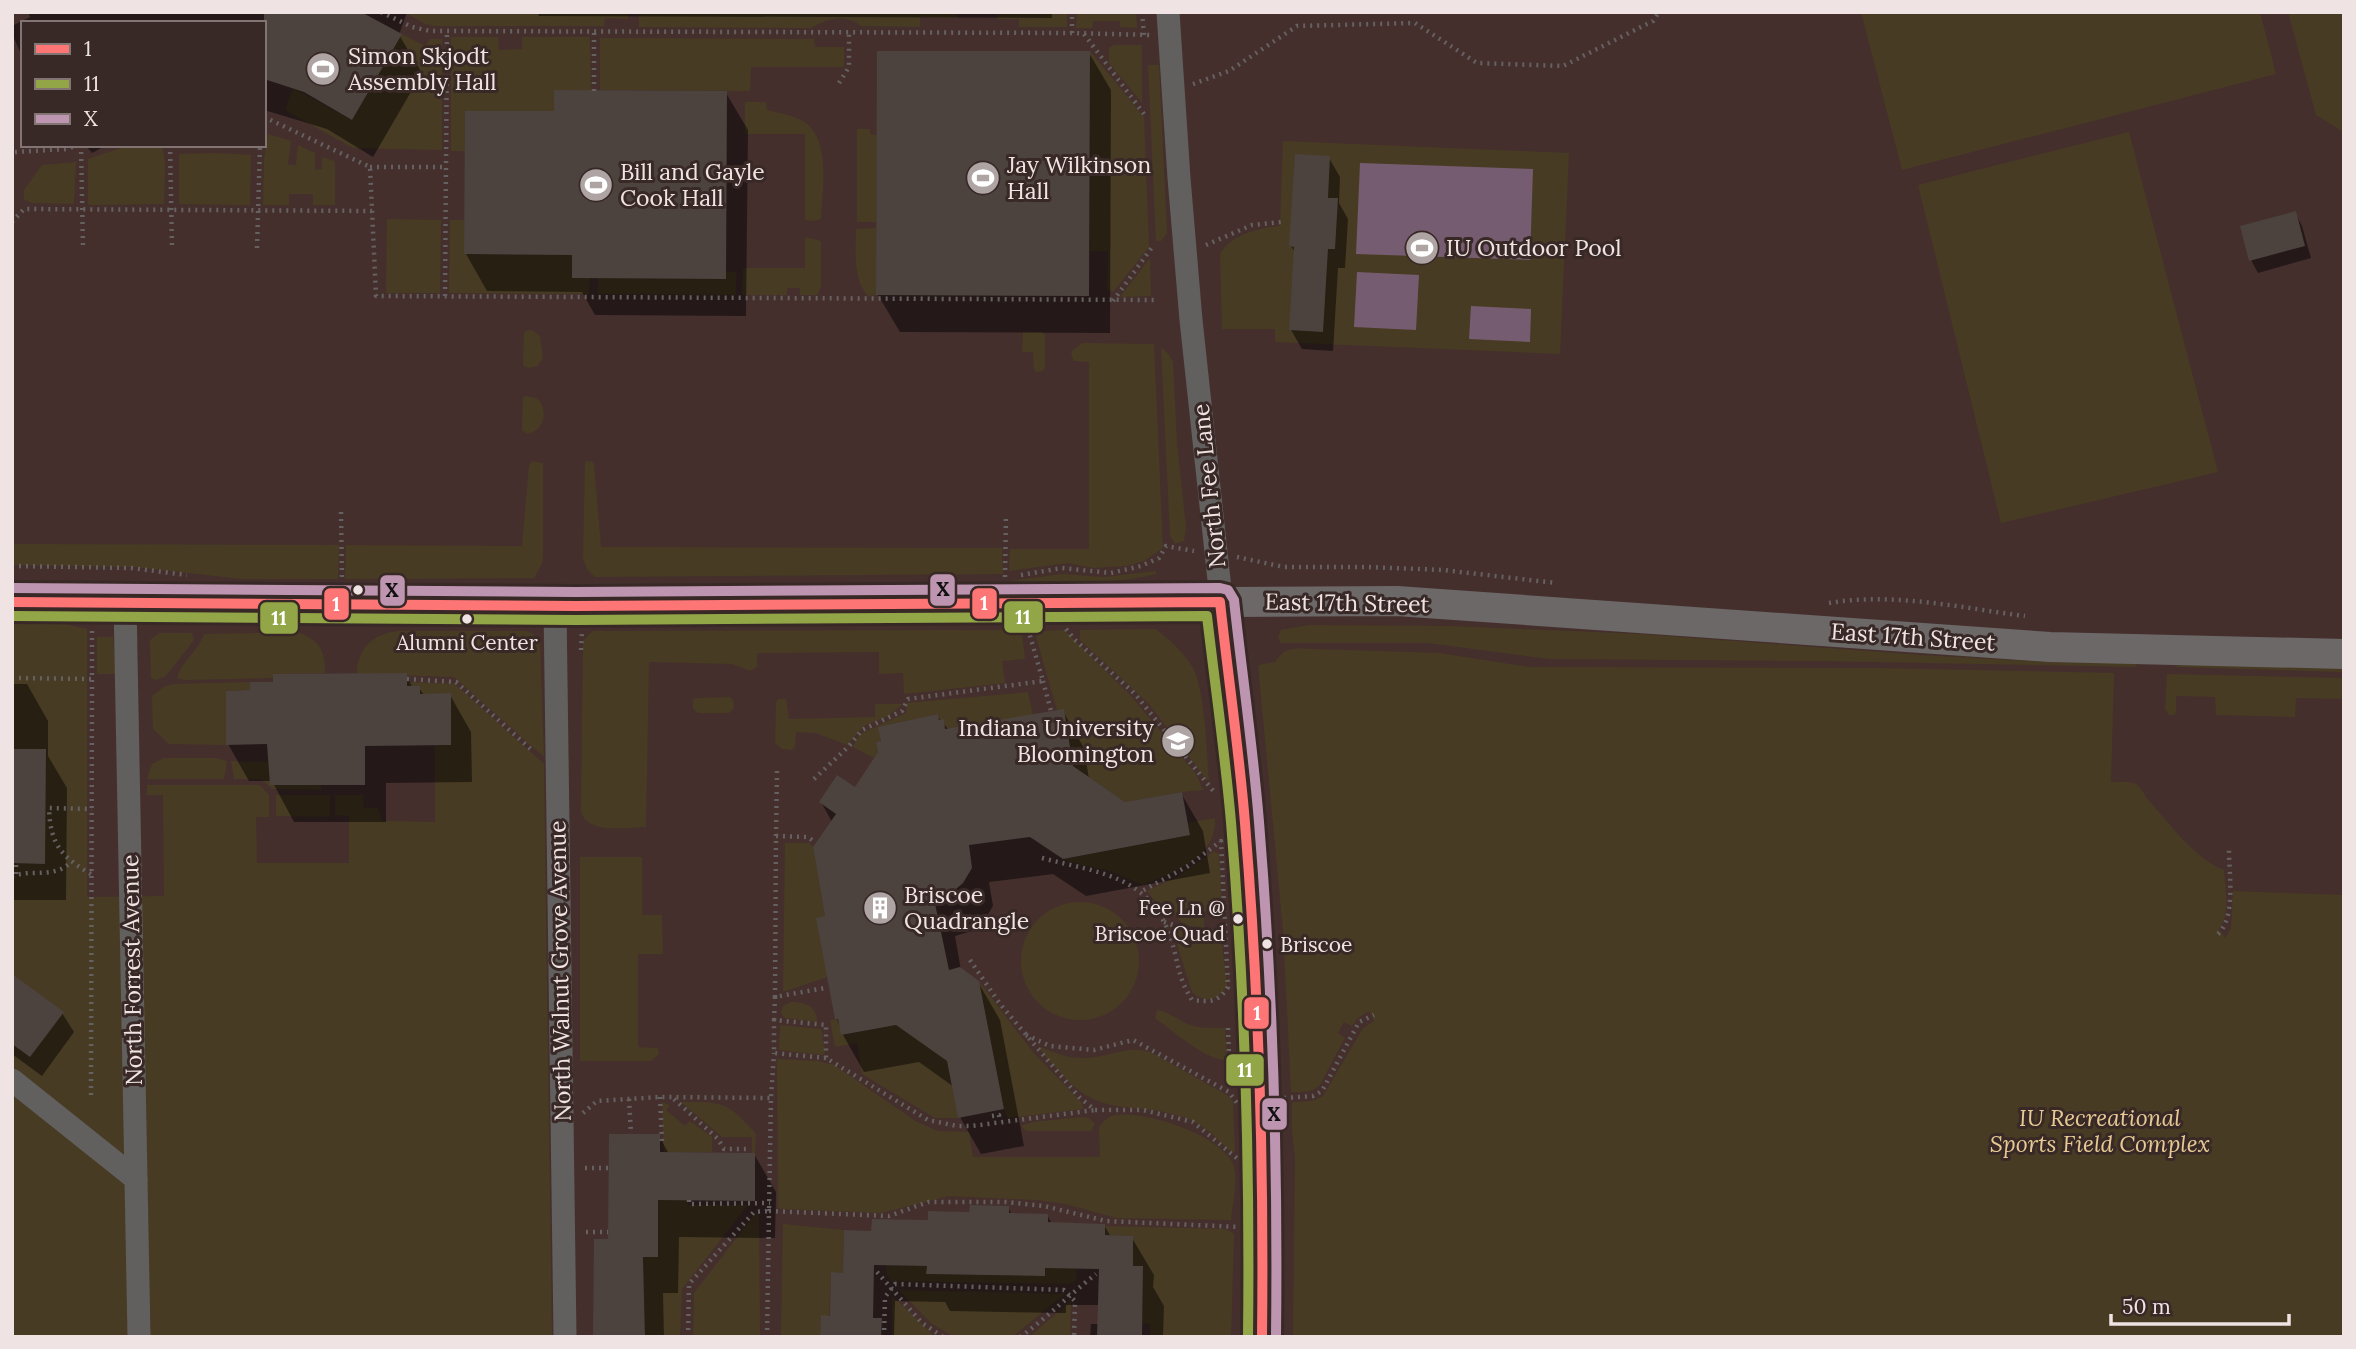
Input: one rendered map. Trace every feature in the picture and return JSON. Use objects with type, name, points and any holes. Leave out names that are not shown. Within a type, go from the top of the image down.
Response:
[{"type":"main road","name":"East 17th Street","points":[[12,602],[555,606],[1396,601],[2050,647],[2344,654]]},
{"type":"street","name":"North Fee Lane","points":[[1168,12],[1183,233],[1245,821],[1260,1039],[1264,1258],[1262,1337]]},
{"type":"street","name":"North Forrest Avenue","points":[[125,603],[139,1337]]},
{"type":"street","name":"North Walnut Grove Avenue","points":[[555,606],[565,1337]]},
{"type":"street","points":[[12,1080],[136,1179]]},
{"type":"path","points":[[381,12],[421,30],[1144,35],[1142,12]]},
{"type":"path","points":[[1072,12],[1072,33]]},
{"type":"path","points":[[1193,85],[1229,71],[1297,26],[1415,23],[1477,62],[1563,66],[1653,21],[1659,12]]},
{"type":"path","points":[[445,296],[447,30]]},
{"type":"path","points":[[594,32],[594,91]]},
{"type":"path","points":[[839,83],[849,66],[849,32]]},
{"type":"path","points":[[1084,33],[1147,118]]},
{"type":"path","points":[[266,118],[370,167],[446,167]]},
{"type":"path","points":[[15,152],[73,147]]},
{"type":"path","points":[[79,147],[83,248]]},
{"type":"path","points":[[170,147],[172,248]]},
{"type":"path","points":[[257,248],[260,147]]},
{"type":"path","points":[[370,167],[376,296],[1156,300]]},
{"type":"path","points":[[12,222],[24,209],[372,211]]},
{"type":"path","points":[[1205,245],[1252,225],[1282,222]]},
{"type":"path","points":[[1113,301],[1153,247]]},
{"type":"path","points":[[341,512],[342,580]]},
{"type":"path","points":[[1005,578],[1006,514]]},
{"type":"path","points":[[991,578],[1062,568],[1111,573],[1141,566],[1158,558],[1166,546]]},
{"type":"path","points":[[1259,561],[1284,567],[1443,570],[1558,583]]},
{"type":"path","points":[[12,566],[131,568],[199,576]]},
{"type":"path","points":[[329,580],[355,580]]},
{"type":"path","points":[[1824,604],[1852,599],[1895,600],[2039,618]]},
{"type":"path","points":[[1027,625],[1051,711]]},
{"type":"path","points":[[1064,625],[1074,639],[1135,694],[1215,793]]},
{"type":"path","points":[[91,1095],[92,628]]},
{"type":"path","points":[[12,678],[92,679]]},
{"type":"path","points":[[407,679],[456,682],[535,753]]},
{"type":"path","points":[[814,779],[862,730],[902,712],[908,699],[1043,681]]},
{"type":"path","points":[[766,1337],[775,997],[776,771]]},
{"type":"path","points":[[91,874],[71,862],[56,845],[49,826],[49,808],[92,809]]},
{"type":"path","points":[[776,836],[808,837],[816,843]]},
{"type":"path","points":[[1042,858],[1115,876],[1142,891],[1157,909],[1171,938],[1181,983],[1192,1000],[1211,1003],[1222,997],[1228,987],[1221,841],[1188,866],[1142,891]]},
{"type":"path","points":[[2218,934],[2225,927],[2229,913],[2228,850]]},
{"type":"path","points":[[16,865],[14,875],[57,872],[64,870],[71,862]]},
{"type":"path","points":[[1163,922],[1195,932],[1226,932]]},
{"type":"path","points":[[970,960],[1000,1004],[1079,1097],[1095,1110]]},
{"type":"path","points":[[775,997],[825,988]]},
{"type":"path","points":[[1284,1098],[1313,1096],[1322,1091],[1359,1022],[1374,1015]]},
{"type":"path","points":[[774,1020],[826,1023],[826,1058]]},
{"type":"path","points":[[1228,1028],[1229,1055]]},
{"type":"path","points":[[1026,1035],[1050,1045],[1094,1050],[1133,1040],[1229,1093],[1238,1105]]},
{"type":"path","points":[[774,1053],[826,1058],[928,1120],[957,1126],[1095,1110],[1143,1110],[1193,1122],[1240,1160]]},
{"type":"path","points":[[577,1118],[597,1101],[660,1097],[771,1098]]},
{"type":"path","points":[[660,1097],[660,1142]]},
{"type":"path","points":[[674,1098],[718,1139],[726,1151],[747,1149]]},
{"type":"path","points":[[629,1099],[631,1134]]},
{"type":"path","points":[[992,1116],[999,1115],[1000,1122]]},
{"type":"path","points":[[1239,1146],[1240,1173]]},
{"type":"path","points":[[594,1168],[609,1168]]},
{"type":"path","points":[[689,1200],[689,1204],[770,1203]]},
{"type":"path","points":[[688,1337],[689,1284],[754,1212],[878,1217],[889,1216],[928,1202],[1006,1202],[1044,1206],[1098,1221],[1240,1226],[1240,1240]]},
{"type":"path","points":[[597,1232],[608,1232]]},
{"type":"path","points":[[877,1272],[922,1323],[943,1337]]},
{"type":"path","points":[[1020,1337],[1096,1274]]},
{"type":"path","points":[[884,1337],[885,1297],[895,1284],[1064,1290],[1075,1301],[1074,1337]]},
{"type":"shaded area","name":"Indiana University Bloomington","points":[[12,12],[2344,12],[2344,1337],[12,1337]]},
{"type":"shaded area","points":[[1360,163],[1533,169],[1530,260],[1356,254]]},
{"type":"shaded area","points":[[1357,272],[1419,275],[1416,330],[1354,327]]},
{"type":"shaded area","points":[[1471,306],[1531,309],[1530,342],[1469,339]]},
{"type":"green space","points":[[405,12],[628,12],[628,19],[605,18],[604,26],[435,26],[425,24]]},
{"type":"green space","points":[[639,12],[957,12],[957,18],[920,17],[920,27],[861,26],[842,19],[823,22],[811,28],[639,27]]},
{"type":"green space","points":[[997,12],[1067,12],[1067,27],[1019,27],[1019,19],[997,19]]},
{"type":"green space","points":[[1077,12],[1136,12],[1137,28],[1120,27],[1120,21],[1093,21],[1092,28],[1076,28]]},
{"type":"green space","points":[[1861,12],[2260,12],[2276,74],[1902,170]]},
{"type":"green space","points":[[2288,12],[2344,12],[2344,132],[2316,115]]},
{"type":"green space","points":[[402,34],[425,46],[430,39],[442,39],[442,150],[353,148],[285,110],[293,88],[352,120]]},
{"type":"green space","points":[[451,37],[498,37],[499,50],[522,49],[522,37],[590,37],[591,91],[554,111],[465,111],[465,151],[451,151]]},
{"type":"green space","points":[[600,38],[814,39],[815,47],[844,47],[844,67],[751,67],[750,91],[600,90]]},
{"type":"green space","points":[[1114,45],[1142,45],[1142,103],[1109,63],[1109,48]]},
{"type":"green space","points":[[1090,51],[1144,117],[1149,247],[1113,292],[1107,289],[1108,251],[1090,251]]},
{"type":"green space","points":[[1148,65],[1159,65],[1167,233],[1161,241],[1156,241]]},
{"type":"green space","points":[[745,102],[766,102],[767,110],[799,119],[812,129],[822,152],[821,219],[805,220],[805,134],[745,134]]},
{"type":"green space","points":[[857,129],[870,129],[870,134],[877,135],[876,222],[857,222]]},
{"type":"green space","points":[[2129,132],[2218,472],[2001,523],[1918,185]]},
{"type":"green space","points":[[268,134],[291,141],[288,165],[296,165],[298,145],[315,153],[315,170],[322,169],[322,157],[335,161],[335,205],[313,205],[313,194],[289,194],[289,205],[263,205]]},
{"type":"green space","name":"IU Outdoor Pool","points":[[1283,141],[1569,153],[1560,354],[1275,342],[1275,329],[1222,329],[1220,254],[1238,237],[1255,230],[1280,226]]},
{"type":"green space","points":[[124,147],[162,147],[165,164],[164,204],[88,205],[88,159]]},
{"type":"green space","points":[[179,154],[251,155],[250,205],[179,204]]},
{"type":"green space","points":[[76,162],[74,204],[31,203],[24,199],[24,190],[42,165]]},
{"type":"green space","points":[[387,219],[441,220],[440,293],[386,293]]},
{"type":"green space","points":[[450,220],[464,220],[464,254],[572,255],[590,278],[589,294],[449,293]]},
{"type":"green space","points":[[876,228],[876,295],[868,296],[857,272],[856,229]]},
{"type":"green space","points":[[805,237],[821,241],[821,287],[817,295],[800,295],[800,288],[787,288],[787,295],[742,295],[743,268],[805,268]]},
{"type":"green space","points":[[1150,258],[1151,296],[1120,297]]},
{"type":"green space","points":[[726,272],[736,272],[736,295],[598,294],[598,278],[725,279]]},
{"type":"green space","points":[[532,330],[540,336],[543,358],[538,366],[528,368],[523,365],[524,334],[525,331]]},
{"type":"green space","points":[[1023,332],[1042,332],[1045,335],[1043,371],[1036,372],[1034,369],[1033,352],[1022,352]]},
{"type":"green space","points":[[1082,343],[1154,344],[1163,548],[1144,561],[1126,566],[1093,568],[1068,563],[1009,571],[1010,549],[1089,549],[1089,362],[1074,361],[1071,354]]},
{"type":"green space","points":[[1161,347],[1173,362],[1177,444],[1186,527],[1184,541],[1175,544],[1170,536]]},
{"type":"green space","points":[[525,396],[536,398],[544,413],[538,429],[527,434],[522,430]]},
{"type":"green space","points":[[532,461],[543,463],[543,557],[534,578],[345,579],[346,545],[522,546],[529,466]]},
{"type":"green space","points":[[585,461],[593,462],[594,465],[601,547],[1002,548],[1003,574],[595,577],[587,569],[583,559]]},
{"type":"green space","points":[[12,544],[339,545],[338,579],[241,579],[135,567],[12,565]]},
{"type":"green space","points":[[1156,571],[1156,574],[1138,578],[1101,582],[1010,583],[1061,574],[1105,577]]},
{"type":"green space","points":[[39,618],[87,629],[87,897],[164,896],[163,795],[147,795],[147,785],[260,785],[269,795],[269,817],[256,817],[257,863],[349,863],[349,816],[335,815],[335,795],[363,795],[364,808],[378,808],[382,821],[435,822],[435,745],[451,745],[451,694],[420,694],[420,686],[407,686],[407,682],[455,684],[544,764],[552,1337],[12,1337],[12,619]]},
{"type":"green space","points":[[1309,625],[1451,626],[1640,634],[1921,655],[2032,661],[2134,661],[2137,667],[1549,659],[1428,643],[1281,643],[1278,637],[1281,630]]},
{"type":"green space","points":[[1156,629],[1184,656],[1196,675],[1204,714],[1209,780],[1149,704],[1080,640],[1080,630]]},
{"type":"green space","points":[[1016,630],[1022,634],[1025,659],[1002,661],[1005,683],[904,694],[903,673],[879,674],[879,652],[757,653],[757,667],[750,671],[732,664],[649,662],[646,827],[600,827],[585,819],[581,812],[583,641],[592,631]]},
{"type":"green space","points":[[1064,630],[1131,696],[1196,774],[1203,790],[1125,802],[1073,766],[1064,710],[1057,710],[1036,637],[1039,631]]},
{"type":"green space","points":[[527,631],[540,643],[544,757],[454,677],[357,674],[364,649],[375,639],[390,632]]},
{"type":"green space","points":[[298,632],[312,639],[320,647],[325,673],[273,674],[273,678],[177,678],[204,634]]},
{"type":"green space","points":[[159,633],[192,633],[194,640],[165,677],[155,680],[151,678],[150,640]]},
{"type":"green space","points":[[97,637],[113,637],[116,674],[97,674]]},
{"type":"green space","name":"IU Recreational Sports Field Complex","points":[[1297,649],[1439,653],[1529,667],[1877,668],[2114,673],[2111,782],[2139,786],[2191,848],[2224,870],[2226,909],[2219,929],[2225,938],[2231,928],[2233,891],[2344,895],[2344,1337],[1293,1337],[1295,1157],[1292,1102],[1312,1101],[1323,1096],[1363,1028],[1374,1021],[1369,1011],[1352,1026],[1344,1022],[1338,1033],[1345,1038],[1320,1085],[1310,1091],[1291,1092],[1283,930],[1258,665],[1275,662],[1288,650]]},
{"type":"green space","points":[[2185,663],[2344,667],[2344,672],[2174,667]]},
{"type":"green space","points":[[2167,674],[2344,678],[2344,699],[2296,698],[2295,717],[2216,715],[2215,697],[2176,696],[2176,712],[2169,715],[2165,709]]},
{"type":"green space","points":[[250,682],[250,690],[226,691],[226,745],[169,744],[153,729],[152,696],[165,686]]},
{"type":"green space","points":[[1028,692],[1033,715],[945,729],[944,720],[939,720],[938,714],[879,727],[881,741],[876,742],[878,752],[874,758],[853,747],[860,734],[906,713],[907,703]]},
{"type":"green space","points":[[730,697],[734,708],[729,713],[698,713],[693,709],[693,700],[697,698]]},
{"type":"green space","points":[[778,699],[786,699],[789,719],[875,717],[875,704],[903,704],[888,716],[864,726],[847,745],[816,733],[796,732],[795,747],[792,750],[782,749],[775,743]]},
{"type":"green space","points":[[164,758],[216,758],[227,761],[224,779],[147,779],[152,764]]},
{"type":"green space","points":[[231,761],[270,762],[270,785],[321,785],[321,790],[272,789],[261,779],[234,779]]},
{"type":"green space","points":[[276,795],[330,795],[330,817],[276,816]]},
{"type":"green space","points":[[1215,818],[1214,832],[1201,853],[1180,869],[1143,885],[1107,870],[1063,859],[1190,835],[1188,823]]},
{"type":"green space","points":[[785,843],[810,843],[813,847],[825,916],[817,918],[828,977],[783,992]]},
{"type":"green space","points":[[1214,851],[1219,854],[1222,906],[1216,911],[1204,911],[1204,928],[1184,925],[1170,910],[1164,913],[1147,891],[1177,877]]},
{"type":"green space","points":[[580,857],[642,857],[642,915],[662,915],[663,954],[638,954],[638,1047],[658,1048],[659,1054],[651,1061],[580,1061]]},
{"type":"green space","points":[[1080,902],[1103,907],[1122,919],[1134,938],[1139,961],[1134,984],[1122,1003],[1103,1015],[1080,1020],[1057,1015],[1038,1003],[1026,984],[1021,961],[1026,938],[1038,919],[1057,907]]},
{"type":"green space","points":[[1171,925],[1183,932],[1221,936],[1227,986],[1220,995],[1206,999],[1192,992]]},
{"type":"green space","points":[[979,981],[1032,1051],[1082,1103],[1083,1109],[1007,1118]]},
{"type":"green space","points":[[791,1002],[809,1006],[815,1012],[817,1022],[785,1018],[781,1013],[783,1006]]},
{"type":"green space","points":[[1157,1010],[1194,1026],[1225,1028],[1227,1060],[1209,1056],[1190,1044],[1155,1018]]},
{"type":"green space","points":[[838,1019],[842,1035],[896,1025],[947,1061],[958,1118],[935,1118],[862,1074],[857,1043],[835,1047],[830,1020]]},
{"type":"green space","points":[[780,1025],[821,1029],[825,1053],[822,1055],[779,1050]]},
{"type":"green space","points":[[1039,1046],[1062,1055],[1080,1058],[1127,1050],[1152,1053],[1227,1095],[1233,1101],[1235,1152],[1231,1152],[1209,1132],[1190,1120],[1164,1112],[1103,1103],[1089,1097],[1074,1087]]},
{"type":"green space","points":[[777,1059],[818,1061],[834,1065],[917,1122],[938,1131],[969,1132],[973,1157],[1100,1157],[1099,1127],[1108,1118],[1116,1115],[1145,1117],[1180,1126],[1212,1142],[1232,1162],[1235,1183],[1231,1220],[1116,1218],[1066,1204],[1037,1200],[949,1196],[881,1213],[781,1209],[778,1207]]},
{"type":"green space","points":[[662,1102],[670,1105],[666,1110],[685,1126],[690,1121],[712,1137],[712,1152],[664,1152]]},
{"type":"green space","points":[[681,1102],[716,1103],[731,1109],[756,1134],[755,1153],[752,1153],[752,1137],[722,1137]]},
{"type":"green space","points":[[1089,1118],[1095,1124],[1091,1131],[1026,1131],[1021,1126],[1033,1122]]},
{"type":"green space","points":[[658,1200],[687,1200],[688,1205],[748,1205],[682,1289],[680,1337],[645,1337],[643,1257],[658,1256]]},
{"type":"green space","points":[[755,1214],[759,1215],[760,1337],[693,1337],[694,1293]]},
{"type":"green space","points":[[783,1224],[844,1230],[843,1273],[831,1273],[829,1316],[821,1316],[820,1337],[781,1337]]},
{"type":"green space","points":[[1105,1226],[1224,1229],[1232,1232],[1231,1337],[1150,1337],[1150,1324],[1142,1323],[1143,1267],[1133,1266],[1133,1236],[1105,1235]]},
{"type":"green space","points":[[886,1265],[927,1266],[927,1274],[1045,1276],[1045,1268],[1076,1268],[1077,1280],[1070,1284],[891,1281],[887,1276]]},
{"type":"green space","points":[[899,1290],[1065,1294],[1012,1337],[954,1337],[931,1323]]},
{"type":"green space","points":[[892,1297],[897,1300],[935,1337],[892,1337]]},
{"type":"green space","points":[[1071,1301],[1070,1337],[1029,1337]]},
{"type":"building","name":"Simon Skjodt Assembly Hall","points":[[264,12],[361,12],[402,34],[352,120],[304,92],[266,80]]},
{"type":"building","name":"Jay Wilkinson Hall","points":[[877,51],[1090,51],[1089,296],[876,295]]},
{"type":"building","name":"Bill and Gayle Cook Hall","points":[[554,90],[727,91],[726,279],[572,278],[572,255],[464,254],[465,111],[554,111]]},
{"type":"building","points":[[1295,154],[1330,156],[1328,198],[1338,198],[1335,249],[1328,249],[1323,332],[1289,330],[1294,247],[1289,246]]},
{"type":"building","points":[[2296,211],[2305,246],[2249,261],[2240,226]]},
{"type":"building","points":[[407,673],[407,686],[420,686],[420,694],[451,693],[451,745],[365,746],[365,785],[270,785],[267,744],[226,745],[226,691],[250,690],[250,682],[273,682],[273,674]]},
{"type":"building","name":"Briscoe Quadrangle","points":[[1064,709],[1073,766],[1125,802],[1182,792],[1190,835],[1063,859],[1030,837],[969,845],[972,868],[963,883],[950,894],[934,899],[949,970],[960,967],[979,981],[1004,1109],[958,1118],[947,1061],[896,1025],[841,1035],[838,1019],[835,1019],[816,918],[825,916],[813,847],[836,814],[819,802],[837,775],[855,787],[878,752],[876,742],[881,741],[878,727],[938,714],[939,720],[944,719],[945,729]]},
{"type":"building","points":[[12,749],[46,749],[45,864],[12,863]]},
{"type":"building","points":[[12,974],[64,1012],[30,1057],[12,1044]]},
{"type":"building","points":[[609,1134],[660,1134],[660,1152],[755,1153],[755,1201],[658,1200],[658,1257],[643,1257],[645,1337],[593,1337],[594,1239],[608,1239]]},
{"type":"building","points":[[970,1205],[1009,1206],[1009,1213],[1048,1214],[1048,1222],[1105,1224],[1105,1235],[1133,1236],[1133,1266],[1143,1266],[1142,1337],[1097,1337],[1099,1269],[1045,1268],[1045,1276],[926,1274],[927,1266],[874,1265],[873,1318],[882,1318],[881,1337],[820,1337],[821,1315],[830,1316],[831,1272],[843,1273],[844,1230],[871,1231],[872,1219],[928,1220],[928,1211],[969,1212]]},
{"type":"transit line","name":"X","points":[[12,588],[576,592],[1228,590],[1234,600],[1254,766],[1264,886],[1274,1079],[1276,1337]]},
{"type":"transit line","name":"1","points":[[12,602],[576,606],[1220,602],[1243,795],[1254,951],[1261,1144],[1262,1337]]},
{"type":"transit line","name":"11","points":[[12,616],[576,620],[1207,616],[1229,796],[1240,950],[1247,1144],[1248,1337]]},
{"type":"place","name":"Simon Skjodt Assembly Hall","points":[[323,69]]},
{"type":"place","name":"Jay Wilkinson Hall","points":[[983,178]]},
{"type":"place","name":"Bill and Gayle Cook Hall","points":[[596,185]]},
{"type":"place","name":"IU Outdoor Pool","points":[[1422,248]]},
{"type":"place","name":"Alumni Center","points":[[467,619]]},
{"type":"place","name":"Indiana University Bloomington","points":[[1178,741]]},
{"type":"place","name":"Briscoe Quadrangle","points":[[880,908]]},
{"type":"place","name":"Fee Ln @ Briscoe Quad","points":[[1238,919]]},
{"type":"place","name":"Briscoe","points":[[1267,944]]}]
